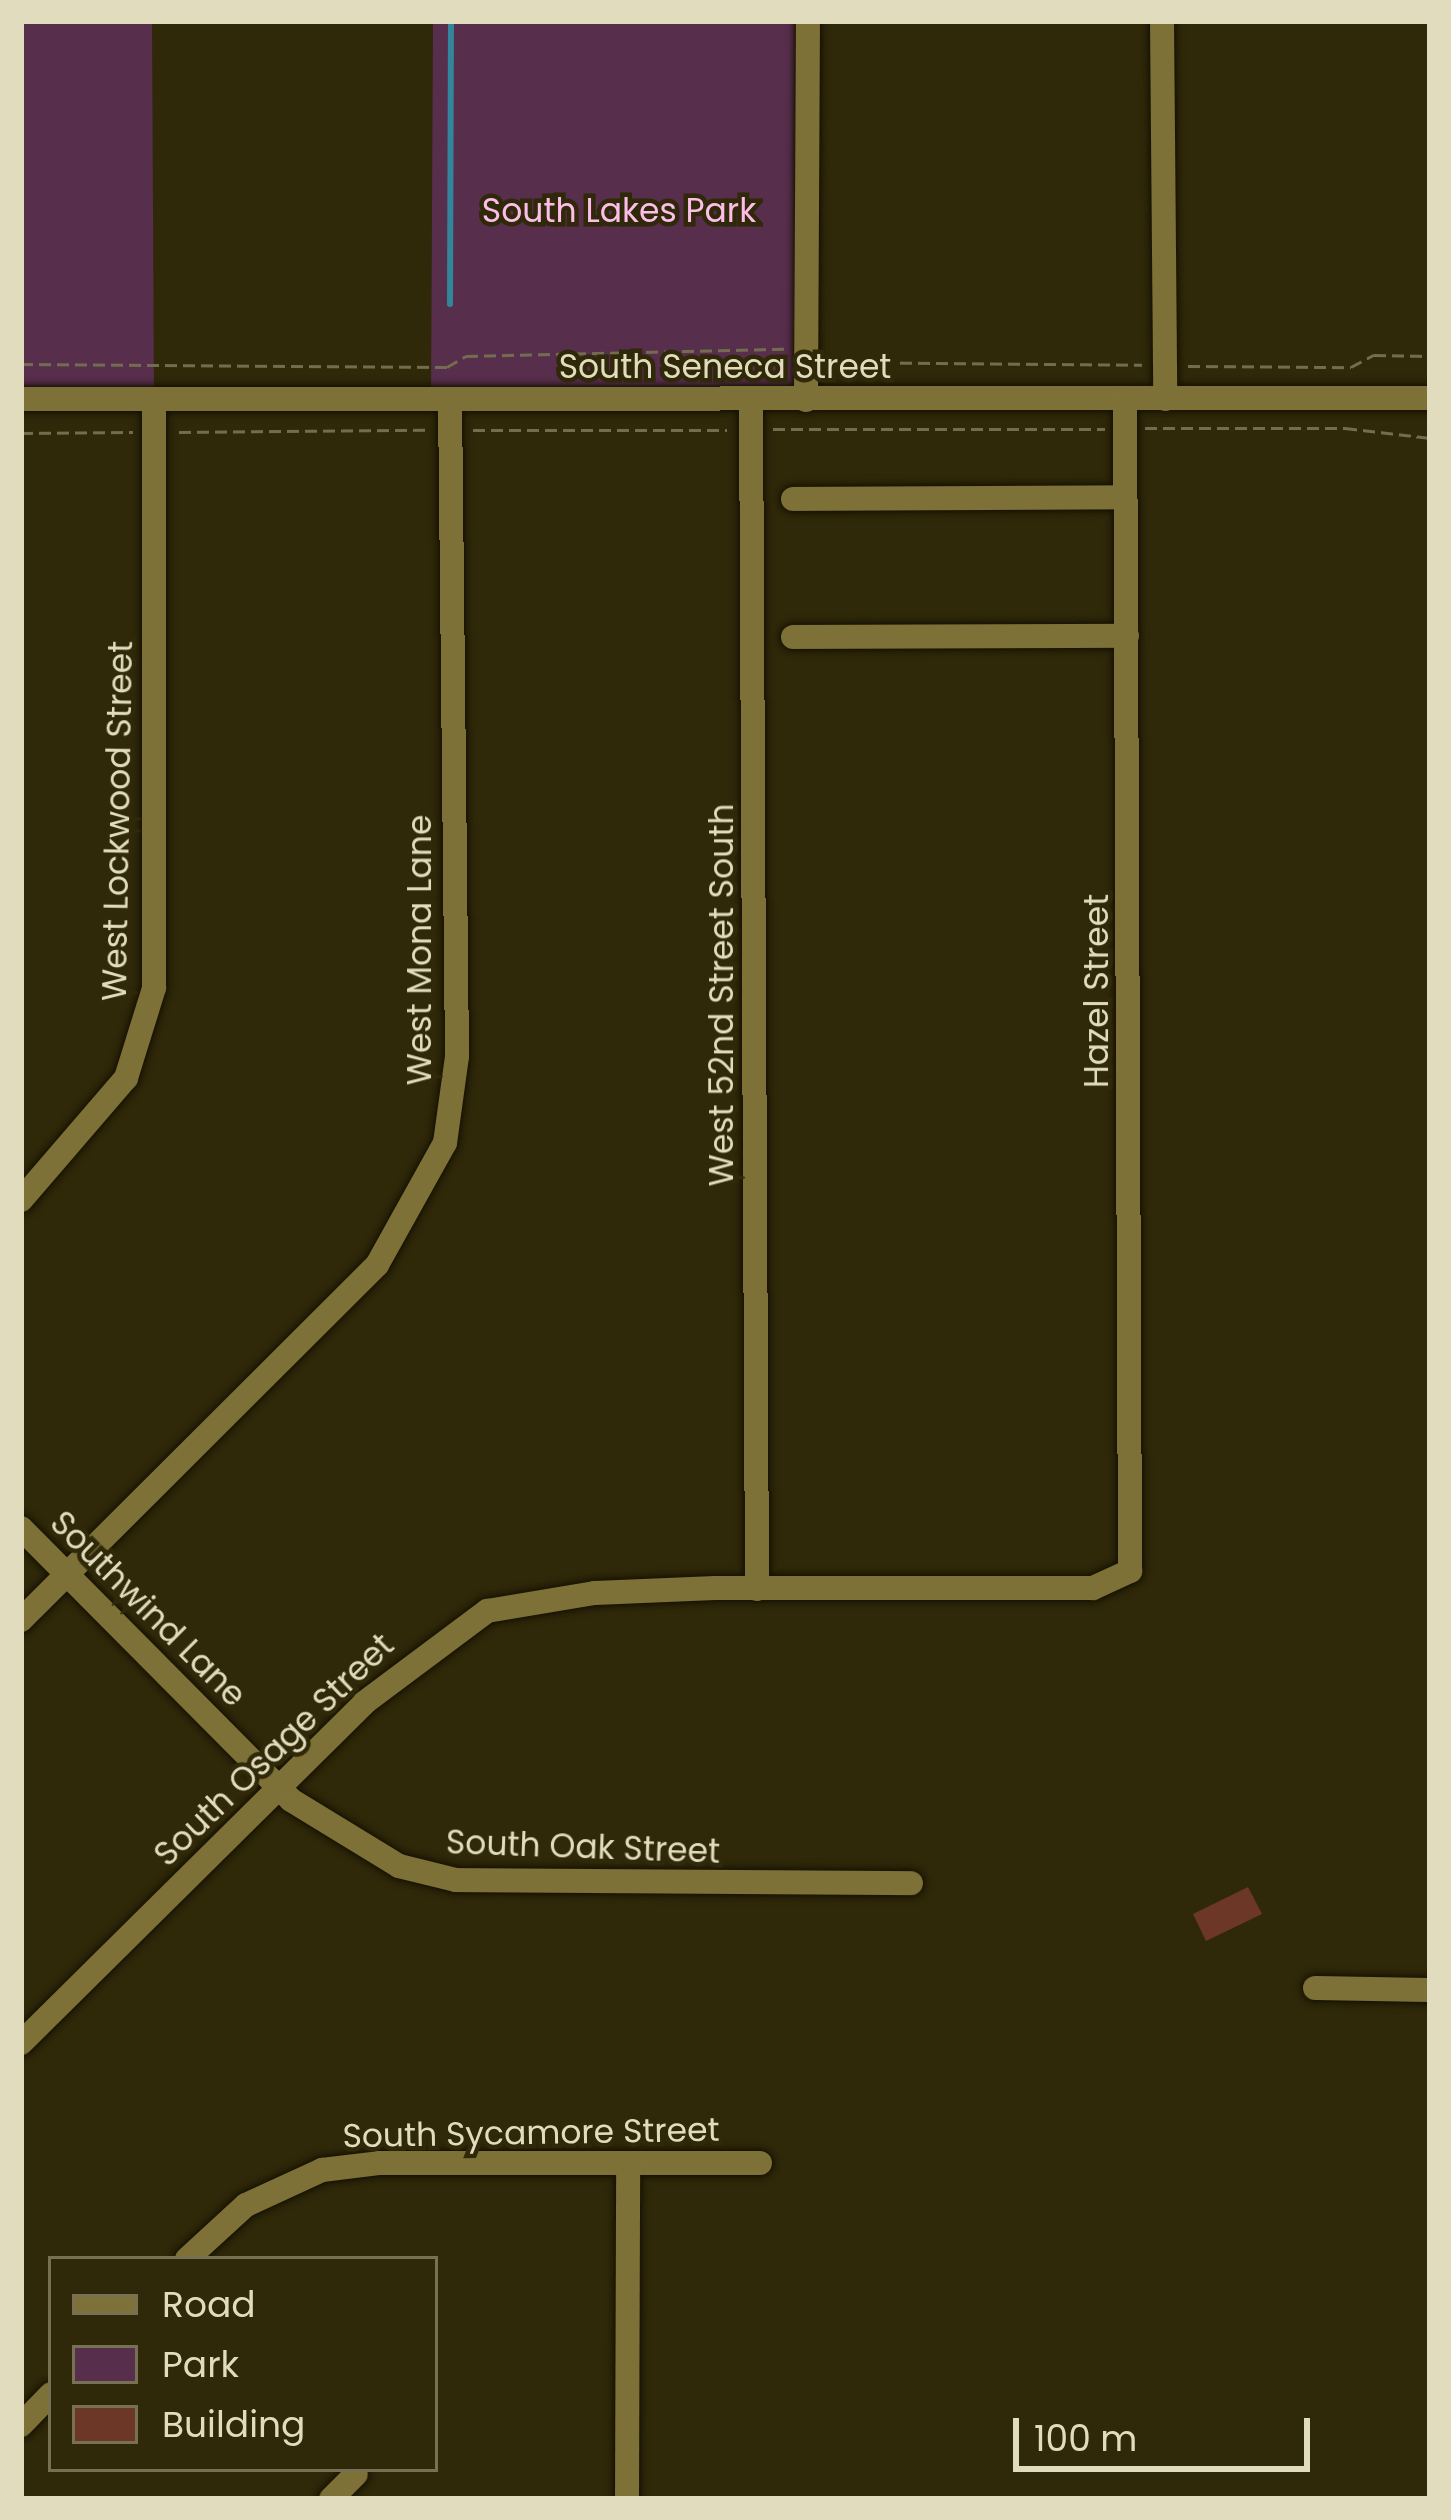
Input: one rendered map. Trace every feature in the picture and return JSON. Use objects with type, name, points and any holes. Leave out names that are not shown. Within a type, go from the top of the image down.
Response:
[{"type":"street","points":[[806,400],[808,21]]},
{"type":"street","points":[[1162,21],[1165,399]]},
{"type":"street","name":"South Seneca Street","points":[[21,399],[1430,398]]},
{"type":"street","name":"West Lockwood Street","points":[[21,1200],[103,1112],[149,1017],[154,399]]},
{"type":"street","name":"Hazel Street","points":[[1123,1580],[1135,1555],[1125,399]]},
{"type":"street","name":"West Mona Lane","points":[[21,1621],[377,1264],[446,1142],[458,1056],[450,400]]},
{"type":"street","name":"West 52nd Street South","points":[[751,401],[757,1588]]},
{"type":"street","points":[[793,499],[1124,497]]},
{"type":"street","points":[[793,637],[1127,636]]},
{"type":"street","name":"Southwind Lane","points":[[21,1528],[279,1788]]},
{"type":"street","name":"South Osage Street","points":[[21,2043],[419,1655],[487,1611],[595,1593],[1028,1589],[1123,1580]]},
{"type":"street","name":"South Oak Street","points":[[279,1788],[342,1838],[399,1866],[456,1880],[910,1883]]},
{"type":"street","points":[[1315,1988],[1430,1990]]},
{"type":"street","points":[[627,2499],[628,2163]]},
{"type":"street","name":"South Sycamore Street","points":[[191,2256],[246,2205],[322,2170],[760,2163]]},
{"type":"street","points":[[21,2425],[48,2397]]},
{"type":"street","points":[[331,2499],[356,2474]]},
{"type":"path","points":[[21,364],[447,367],[466,356],[782,349],[832,364],[1352,367],[1374,355],[1430,356]]},
{"type":"path","points":[[21,434],[1345,428],[1430,438]]},
{"type":"green space","points":[[21,21],[152,21],[154,399],[21,399]]},
{"type":"green space","name":"South Lakes Park","points":[[433,21],[808,21],[806,400],[431,400]]},
{"type":"building","points":[[1248,1887],[1262,1914],[1206,1941],[1193,1914]]},
{"type":"waterway","points":[[450,304],[451,21]]}]
